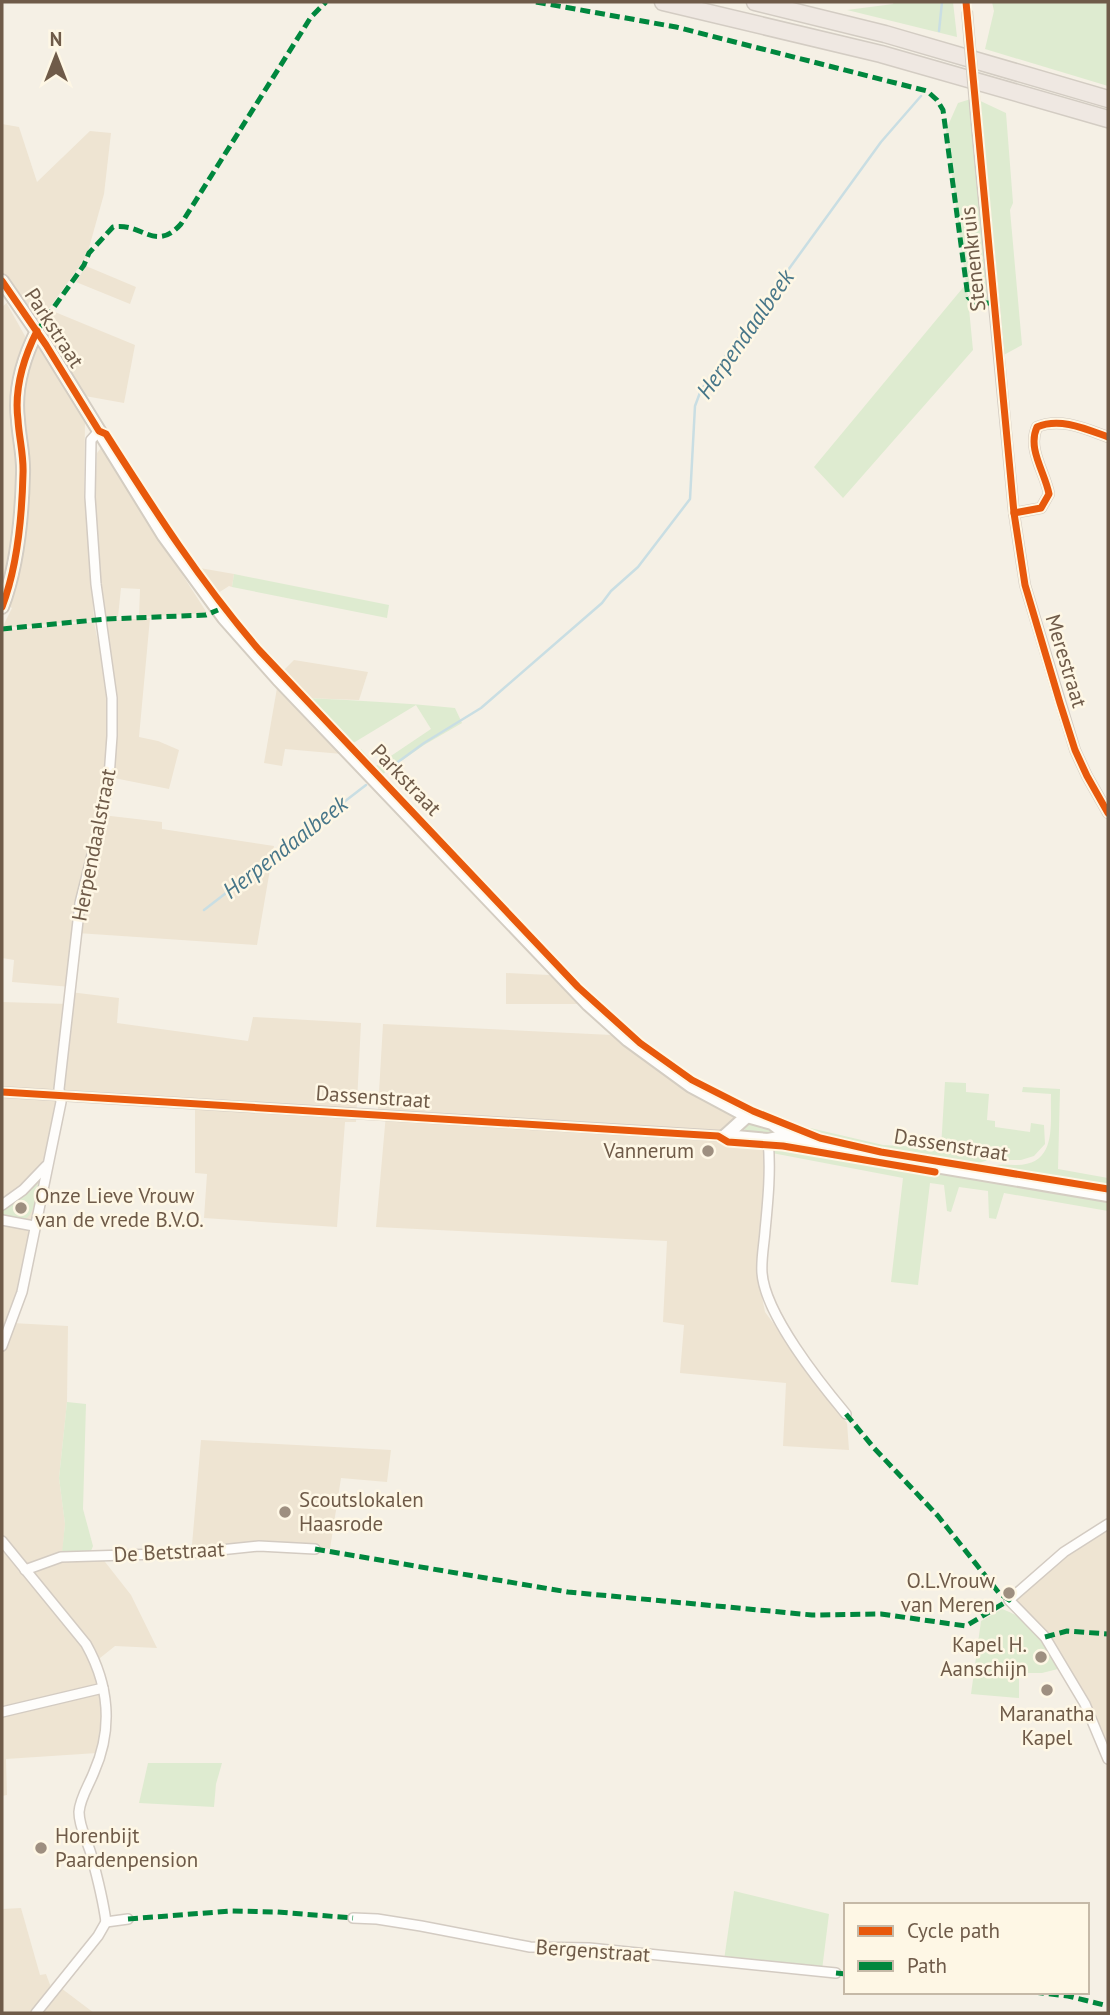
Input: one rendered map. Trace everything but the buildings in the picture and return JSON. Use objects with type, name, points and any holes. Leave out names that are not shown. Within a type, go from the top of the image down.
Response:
[{"type":"highway","points":[[663,2],[881,54],[1108,119]]},
{"type":"highway","points":[[755,2],[885,34],[1108,99]]},
{"type":"street","name":"Stenenkruis","points":[[966,6],[1014,513]]},
{"type":"street","name":"Parkstraat","points":[[2,281],[37,331],[185,567],[224,618],[270,670],[611,1026],[667,1070],[731,1107],[741,1125]]},
{"type":"street","points":[[2,607],[9,583],[22,507],[23,471],[17,393],[22,367],[37,331]]},
{"type":"street","points":[[1014,513],[1041,508],[1049,494],[1034,448],[1033,436],[1037,427],[1048,422],[1062,423],[1108,436]]},
{"type":"street","name":"Herpendaalstraat","points":[[2,1346],[22,1292],[61,1102],[58,1089],[80,903],[102,815],[112,736],[112,698],[96,584],[90,497],[91,440],[99,431]]},
{"type":"street","name":"Merestraat","points":[[1014,513],[1025,585],[1060,704],[1075,750],[1108,813]]},
{"type":"street","name":"Dassenstraat","points":[[2,1092],[724,1136],[741,1125]]},
{"type":"street","points":[[741,1125],[772,1135]]},
{"type":"street","points":[[741,1125],[772,1135]]},
{"type":"street","points":[[772,1135],[762,1267],[764,1285],[775,1314],[846,1414]]},
{"type":"street","name":"Dassenstraat","points":[[772,1135],[789,1136],[870,1156],[1108,1195]]},
{"type":"street","points":[[2,1205],[23,1191],[48,1165]]},
{"type":"street","points":[[2,1220],[34,1226]]},
{"type":"street","points":[[1108,1524],[1064,1552],[1009,1600],[1045,1637],[1085,1704],[1108,1759]]},
{"type":"street","points":[[2,1541],[86,1644],[96,1662],[107,1715],[104,1744],[79,1812],[106,1922],[98,1936],[36,2013]]},
{"type":"street","name":"De Betstraat","points":[[25,1570],[61,1557],[191,1553],[259,1546],[315,1549]]},
{"type":"street","points":[[2,1712],[103,1688]]},
{"type":"street","name":"Bergenstraat","points":[[353,1918],[421,1926],[530,1947],[589,1948],[836,1973]]},
{"type":"street","points":[[106,1922],[128,1919]]},
{"type":"shaded area","points":[[2,124],[19,127],[37,182],[90,131],[111,133],[104,194],[86,266],[86,257],[40,321],[21,295],[7,304],[25,336],[24,348],[34,352],[39,347],[44,356],[57,349],[46,330],[55,312],[135,345],[124,403],[85,396],[72,375],[60,381],[85,423],[84,495],[95,494],[97,453],[101,448],[207,613],[139,617],[140,589],[121,588],[118,617],[105,618],[103,603],[93,604],[94,620],[2,628],[12,608],[2,602],[2,307],[8,302],[2,291]]},
{"type":"shaded area","points":[[86,266],[136,287],[130,304],[76,282]]},
{"type":"shaded area","points":[[194,567],[234,574],[232,587],[229,586],[215,595]]},
{"type":"shaded area","points":[[150,618],[139,737],[179,750],[169,789],[109,777],[102,815],[162,822],[162,829],[274,846],[257,945],[77,933],[71,987],[12,982],[14,960],[2,958],[2,631],[94,622],[98,642],[108,641],[105,621]]},
{"type":"shaded area","points":[[294,660],[368,672],[359,700],[305,698],[281,673]]},
{"type":"shaded area","points":[[277,688],[342,754],[285,749],[282,766],[264,763]]},
{"type":"shaded area","points":[[506,973],[560,973],[588,1004],[506,1004]]},
{"type":"shaded area","points":[[70,992],[119,998],[117,1023],[248,1041],[253,1017],[361,1023],[356,1122],[345,1122],[337,1227],[204,1218],[207,1174],[195,1173],[195,1103],[60,1096],[12,1323],[68,1326],[67,1402],[59,1478],[65,1524],[62,1559],[102,1558],[131,1595],[157,1648],[115,1646],[100,1658],[107,1715],[97,1753],[6,1759],[7,1795],[2,1796],[2,1002],[68,1004]]},
{"type":"shaded area","points":[[383,1024],[612,1035],[681,1087],[722,1110],[747,1116],[738,1124],[741,1140],[761,1143],[767,1155],[768,1172],[757,1272],[765,1312],[847,1423],[849,1450],[783,1446],[786,1383],[680,1373],[684,1325],[663,1322],[667,1241],[376,1227],[386,1114],[380,1113],[378,1109]]},
{"type":"shaded area","points":[[201,1440],[391,1450],[387,1482],[341,1478],[330,1549],[295,1543],[249,1543],[194,1549],[192,1545]]},
{"type":"shaded area","points":[[1108,1529],[1108,1754],[1087,1703],[1014,1601],[1064,1555]]},
{"type":"shaded area","points":[[21,1908],[40,1975],[46,1974],[52,1990],[57,1985],[94,2013],[2,2013],[2,1909]]},
{"type":"green space","points":[[894,2],[953,2],[957,37],[847,10]]},
{"type":"green space","points":[[992,2],[1108,2],[1108,86],[985,49],[994,11]]},
{"type":"green space","points":[[974,98],[1006,113],[1013,203],[1010,210],[1022,345],[1000,357],[995,304],[974,302],[967,288],[973,350],[843,498],[814,467],[966,284],[946,130],[958,103]]},
{"type":"green space","points":[[234,574],[389,605],[387,618],[232,587]]},
{"type":"green space","points":[[305,698],[380,702],[455,708],[462,723],[424,745],[380,776],[356,752],[361,749],[376,766],[431,729],[416,705],[350,745]]},
{"type":"green space","points":[[945,1082],[966,1083],[966,1092],[989,1094],[987,1120],[995,1121],[995,1127],[1030,1132],[1031,1123],[1044,1125],[1045,1144],[1034,1156],[1021,1160],[988,1160],[973,1165],[883,1150],[808,1132],[810,1128],[883,1145],[941,1148]]},
{"type":"green space","points":[[1023,1087],[1060,1089],[1058,1169],[1108,1178],[1108,1188],[988,1168],[1029,1163],[1039,1159],[1045,1151],[1051,1130],[1051,1094],[1022,1092]]},
{"type":"green space","points":[[747,1122],[770,1129],[771,1132],[746,1132],[743,1127]]},
{"type":"green space","points":[[773,1146],[1108,1202],[1108,1211],[1004,1193],[996,1219],[989,1218],[988,1191],[959,1187],[951,1212],[947,1211],[944,1185],[930,1183],[918,1285],[891,1282],[903,1178],[772,1153]]},
{"type":"green space","points":[[38,1181],[29,1216],[18,1219],[2,1216],[2,1208]]},
{"type":"green space","points":[[67,1402],[86,1404],[83,1509],[93,1546],[91,1551],[62,1553],[65,1524],[59,1478]]},
{"type":"green space","points":[[1002,1609],[1030,1626],[1044,1640],[1062,1668],[1042,1673],[1019,1673],[1019,1698],[971,1694],[981,1621]]},
{"type":"green space","points":[[148,1763],[222,1763],[216,1784],[214,1807],[139,1803]]},
{"type":"green space","points":[[734,1891],[829,1914],[822,1970],[724,1960]]},
{"type":"waterway","name":"Herpendaalbeek","points":[[939,31],[942,2]]},
{"type":"waterway","name":"Herpendaalbeek","points":[[387,770],[424,743],[481,708],[602,603],[611,591],[638,567],[690,499],[695,406],[701,390],[881,142],[921,96]]},
{"type":"waterway","name":"Herpendaalbeek","points":[[204,910],[366,785]]},
{"type":"marked path","points":[[37,331],[84,265],[89,253],[113,227],[163,236],[181,224],[311,17],[326,2]]},
{"type":"marked path","points":[[536,2],[676,27],[927,91],[943,110],[968,297],[974,303],[995,303]]},
{"type":"marked path","points":[[2,629],[106,619],[206,615],[218,610]]},
{"type":"marked path","points":[[315,1549],[568,1592],[812,1615],[881,1614],[966,1626],[1009,1600],[999,1593],[938,1516],[846,1414]]},
{"type":"marked path","points":[[1045,1637],[1067,1631],[1108,1634]]},
{"type":"marked path","points":[[128,1919],[231,1911],[353,1918]]},
{"type":"marked path","points":[[836,1973],[844,1974]]},
{"type":"marked path","points":[[1051,1994],[1108,2006]]},
{"type":"cycle path","points":[[966,2],[1014,513],[1025,585],[1075,750],[1108,813]]},
{"type":"cycle path","points":[[2,281],[46,345],[99,431],[106,434],[160,518],[237,624],[578,987],[640,1043],[692,1080],[753,1111],[820,1138],[881,1152],[1108,1189]]},
{"type":"cycle path","points":[[2,607],[15,559],[21,507],[23,467],[17,408],[19,386],[24,363],[37,331]]},
{"type":"cycle path","points":[[1014,513],[1041,508],[1049,494],[1035,452],[1034,435],[1037,427],[1064,424],[1108,437]]},
{"type":"cycle path","points":[[2,1092],[718,1136],[728,1142],[783,1146],[935,1172]]},
{"type":"place","name":"Vannerum","points":[[708,1151]]},
{"type":"place","name":"Onze Lieve Vrouw van de vrede B.V.O.","points":[[21,1208]]},
{"type":"place","name":"Scoutslokalen Haasrode","points":[[285,1512]]},
{"type":"place","name":"O.L.Vrouw van Meren","points":[[1009,1593]]},
{"type":"place","name":"Kapel H. Aanschijn","points":[[1041,1657]]},
{"type":"place","name":"Maranatha Kapel","points":[[1047,1690]]},
{"type":"place","name":"Horenbijt Paardenpension","points":[[41,1848]]}]
